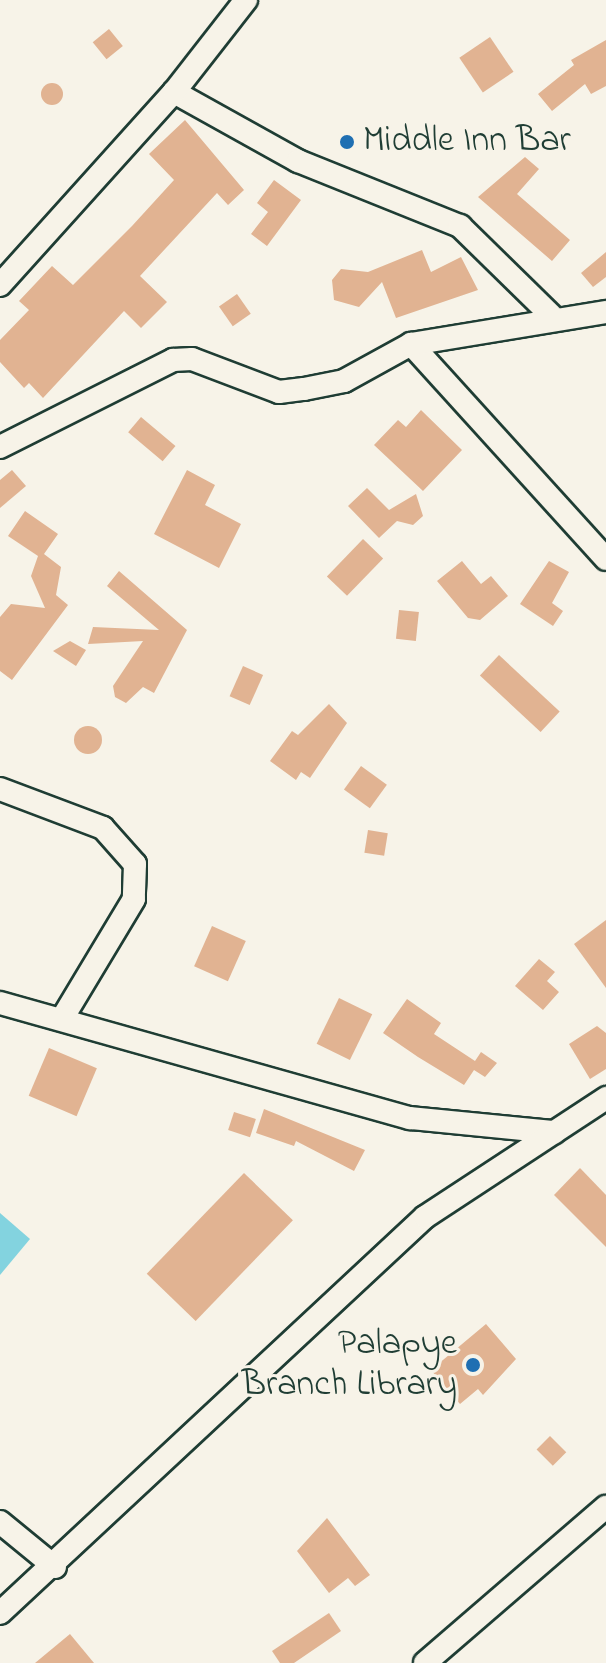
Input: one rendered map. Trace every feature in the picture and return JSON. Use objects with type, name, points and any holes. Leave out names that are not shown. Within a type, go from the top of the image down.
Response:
[{"type":"street","points":[[0,285],[174,92],[246,0]]},
{"type":"street","points":[[174,92],[285,155],[460,226],[551,315]]},
{"type":"street","points":[[0,447],[173,360],[192,359],[279,392],[344,381],[411,344],[551,315],[606,312]]},
{"type":"street","points":[[411,344],[606,559]]},
{"type":"street","points":[[0,789],[103,828],[135,864],[134,899],[63,1017]]},
{"type":"street","points":[[0,1003],[63,1017],[410,1118],[554,1132]]},
{"type":"street","points":[[0,1613],[55,1567],[425,1217],[606,1098]]},
{"type":"street","points":[[425,1663],[606,1507]]},
{"type":"street","points":[[0,1522],[55,1567]]},
{"type":"water","points":[[0,1213],[30,1239],[0,1275]]},
{"type":"building","points":[[109,29],[123,46],[107,59],[93,42]]},
{"type":"building","points":[[490,37],[513,72],[483,93],[459,58]]},
{"type":"building","points":[[606,40],[606,86],[591,94],[585,84],[552,111],[538,94],[574,65],[571,60]]},
{"type":"building","points":[[48,83],[56,83],[63,94],[56,105],[48,105],[41,98],[41,90]]},
{"type":"building","points":[[185,120],[244,190],[228,205],[217,193],[140,276],[167,302],[141,328],[124,311],[43,398],[29,383],[24,388],[0,362],[0,340],[29,310],[19,301],[52,266],[73,285],[132,226],[174,180],[149,154]]},
{"type":"building","points":[[525,157],[539,169],[517,194],[570,240],[552,261],[478,197]]},
{"type":"building","points":[[274,180],[301,200],[267,246],[251,234],[268,212],[257,203]]},
{"type":"building","points":[[422,250],[431,272],[461,257],[478,290],[396,318],[382,282],[359,307],[334,300],[332,280],[341,269],[368,272]]},
{"type":"building","points":[[606,252],[606,277],[593,287],[581,273]]},
{"type":"building","points":[[237,294],[251,314],[233,326],[219,307]]},
{"type":"building","points":[[421,410],[462,450],[423,491],[374,445],[398,420],[406,427]]},
{"type":"building","points":[[141,417],[175,446],[163,461],[128,432]]},
{"type":"building","points":[[12,470],[26,486],[0,508],[0,480]]},
{"type":"building","points":[[187,470],[215,485],[205,505],[241,524],[219,568],[154,534]]},
{"type":"building","points":[[367,488],[389,510],[416,494],[423,516],[413,525],[397,521],[379,538],[348,506]]},
{"type":"building","points":[[25,511],[58,534],[44,554],[61,567],[56,595],[68,605],[12,680],[0,671],[0,617],[11,604],[45,608],[31,576],[38,556],[8,536]]},
{"type":"building","points":[[363,539],[383,558],[347,596],[327,576]]},
{"type":"building","points":[[462,561],[481,584],[491,576],[508,596],[480,620],[468,618],[437,581]]},
{"type":"building","points":[[549,561],[569,572],[552,603],[563,611],[553,626],[520,604]]},
{"type":"building","points":[[119,571],[187,630],[154,693],[143,687],[126,703],[115,697],[113,686],[143,641],[88,644],[93,627],[159,630],[107,586]]},
{"type":"building","points":[[399,610],[419,612],[416,641],[396,639]]},
{"type":"building","points":[[70,641],[86,650],[76,666],[53,651]]},
{"type":"building","points":[[499,655],[560,712],[541,732],[480,675]]},
{"type":"building","points":[[243,666],[263,675],[250,705],[230,696]]},
{"type":"building","points":[[329,704],[347,723],[310,778],[301,772],[296,780],[270,761],[292,731],[298,735]]},
{"type":"building","points":[[88,726],[98,730],[102,740],[98,750],[88,754],[78,750],[74,740],[78,730]]},
{"type":"building","points":[[361,766],[387,785],[370,808],[344,789]]},
{"type":"building","points":[[368,830],[388,833],[384,856],[364,853]]},
{"type":"building","points":[[606,920],[606,988],[574,944]]},
{"type":"building","points":[[212,926],[246,941],[228,981],[194,966]]},
{"type":"building","points":[[539,959],[555,972],[547,981],[559,992],[543,1010],[515,986]]},
{"type":"building","points":[[339,998],[372,1014],[350,1060],[317,1044]]},
{"type":"building","points":[[407,999],[441,1023],[434,1034],[475,1061],[481,1052],[497,1063],[485,1077],[474,1070],[464,1085],[383,1033]]},
{"type":"building","points":[[597,1026],[606,1033],[606,1069],[590,1079],[569,1044]]},
{"type":"building","points":[[49,1048],[97,1068],[77,1116],[29,1096]]},
{"type":"building","points":[[264,1109],[365,1150],[354,1171],[296,1141],[294,1146],[256,1133]]},
{"type":"building","points":[[234,1112],[256,1119],[250,1137],[228,1130]]},
{"type":"building","points":[[580,1168],[606,1195],[606,1247],[554,1195]]},
{"type":"building","points":[[244,1173],[293,1220],[196,1321],[147,1274]]},
{"type":"building","name":"Palapye Branch Library","points":[[486,1324],[516,1359],[483,1395],[478,1389],[460,1404],[431,1370]]},
{"type":"building","points":[[550,1436],[566,1452],[553,1466],[537,1449]]},
{"type":"building","points":[[327,1518],[370,1575],[355,1586],[348,1578],[329,1593],[297,1551]]},
{"type":"building","points":[[329,1613],[341,1631],[294,1663],[280,1663],[272,1651]]},
{"type":"building","points":[[70,1634],[94,1663],[35,1663]]},
{"type":"place","name":"Middle Inn Bar","points":[[347,142]]},
{"type":"place","name":"Palapye Branch Library","points":[[473,1365]]}]
